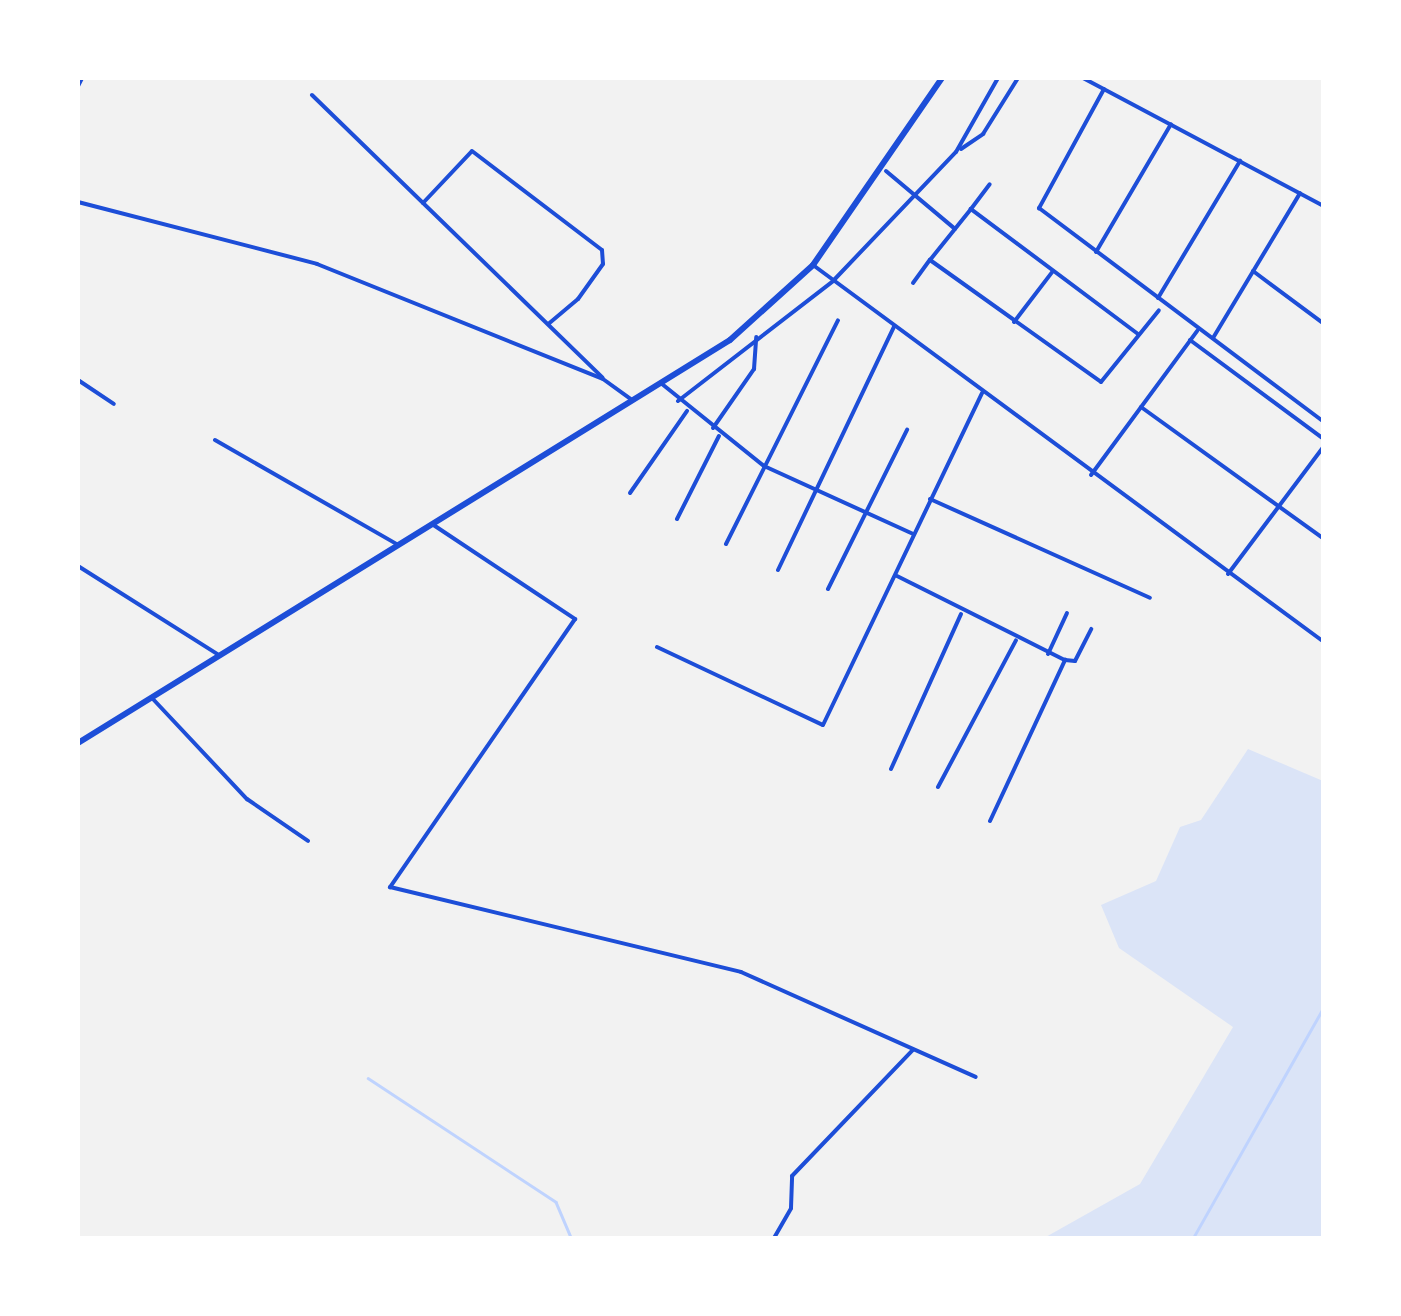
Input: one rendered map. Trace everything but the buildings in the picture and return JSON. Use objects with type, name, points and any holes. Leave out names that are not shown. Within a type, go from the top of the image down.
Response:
[{"type":"main road","points":[[78,744],[730,340],[813,265],[886,170],[942,78]]},
{"type":"street","points":[[78,86],[82,78]]},
{"type":"street","points":[[956,152],[998,78]]},
{"type":"street","points":[[678,401],[756,335],[833,281],[914,192],[956,152],[983,134],[1018,78]]},
{"type":"street","points":[[1083,78],[1324,206]]},
{"type":"street","points":[[1104,89],[1037,205],[1197,331],[1213,338],[1321,420],[1324,411]]},
{"type":"street","points":[[312,95],[603,379],[634,400]]},
{"type":"street","points":[[1096,252],[1172,124]]},
{"type":"street","points":[[424,203],[472,151],[602,250],[603,264],[578,299],[549,323]]},
{"type":"street","points":[[1158,298],[1240,161]]},
{"type":"street","points":[[886,170],[954,230]]},
{"type":"street","points":[[912,283],[990,184]]},
{"type":"street","points":[[1213,338],[1300,193]]},
{"type":"street","points":[[78,202],[316,264],[603,379]]},
{"type":"street","points":[[971,209],[1138,334]]},
{"type":"street","points":[[930,260],[1101,382],[1159,310]]},
{"type":"street","points":[[813,265],[1091,475],[1324,642]]},
{"type":"street","points":[[1014,322],[1053,271]]},
{"type":"street","points":[[1253,271],[1324,324]]},
{"type":"street","points":[[726,544],[838,320]]},
{"type":"street","points":[[778,570],[894,327]]},
{"type":"street","points":[[1091,475],[1197,331]]},
{"type":"street","points":[[712,428],[754,369],[756,335]]},
{"type":"street","points":[[1190,340],[1324,442],[1228,574]]},
{"type":"street","points":[[78,380],[114,404]]},
{"type":"street","points":[[662,384],[718,436],[764,466],[913,534]]},
{"type":"street","points":[[658,647],[816,727],[896,576],[982,393]]},
{"type":"street","points":[[1142,408],[1324,540]]},
{"type":"street","points":[[630,493],[687,411]]},
{"type":"street","points":[[828,589],[906,430]]},
{"type":"street","points":[[677,519],[718,436]]},
{"type":"street","points":[[214,440],[398,546]]},
{"type":"street","points":[[930,499],[1150,598]]},
{"type":"street","points":[[432,524],[574,619],[390,887],[741,972],[976,1077]]},
{"type":"street","points":[[78,566],[220,656]]},
{"type":"street","points":[[896,576],[962,613],[1065,660],[1076,662],[1091,629]]},
{"type":"street","points":[[1048,654],[1067,612]]},
{"type":"street","points":[[891,769],[962,613]]},
{"type":"street","points":[[938,786],[1016,639]]},
{"type":"street","points":[[990,822],[1065,660]]},
{"type":"street","points":[[152,698],[248,799],[308,842]]},
{"type":"street","points":[[774,1238],[790,1208],[792,1176],[912,1050]]},
{"type":"shaded area","points":[[1248,749],[1323,781],[1323,1238],[1044,1238],[1140,1184],[1233,1027],[1119,948],[1101,905],[1156,881],[1180,827],[1201,820]]},
{"type":"waterway","points":[[1193,1238],[1324,1006]]},
{"type":"waterway","points":[[368,1078],[556,1202],[571,1238]]}]
